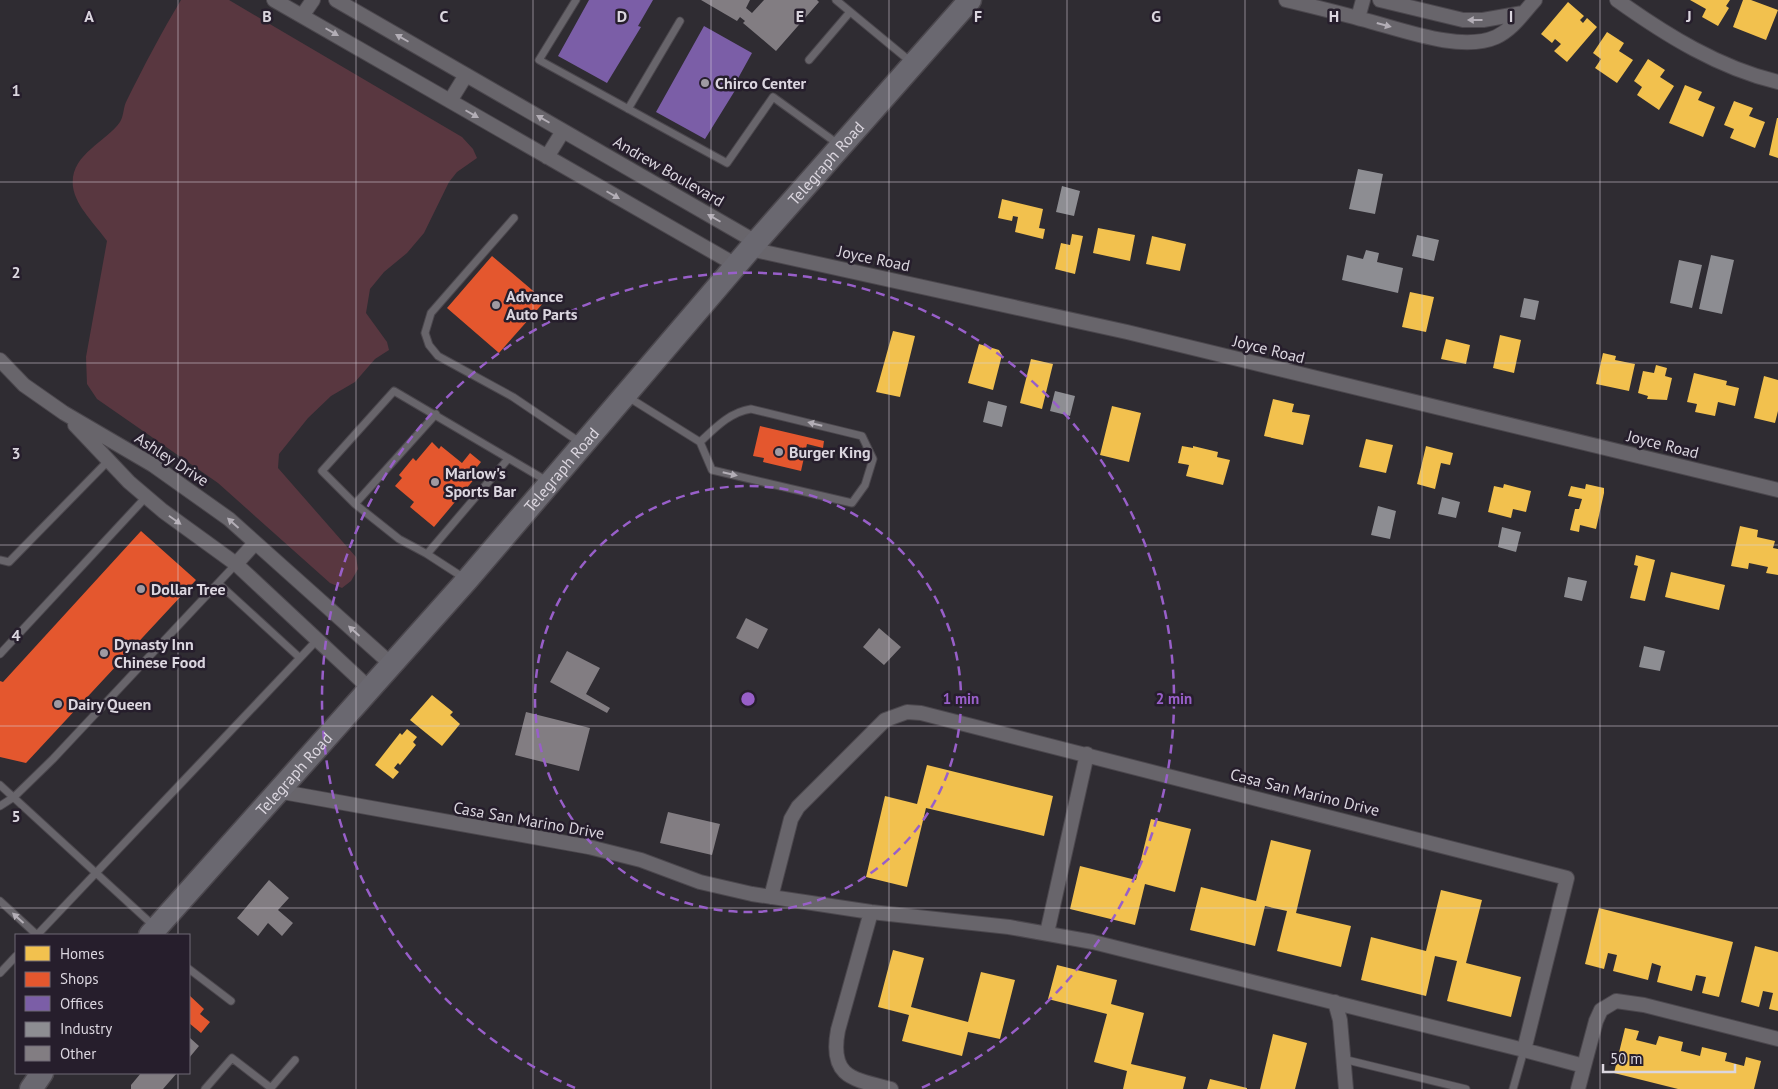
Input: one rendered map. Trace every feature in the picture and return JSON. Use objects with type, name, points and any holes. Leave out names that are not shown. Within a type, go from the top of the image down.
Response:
[{"type":"main road","name":"Telegraph Road","points":[[153,932],[467,580],[748,252],[970,0]]},
{"type":"main road","points":[[31,1089],[41,1074]]},
{"type":"street","points":[[274,0],[547,157],[748,252]]},
{"type":"street","points":[[302,16],[313,0]]},
{"type":"street","points":[[1286,0],[1417,33],[1452,41],[1469,42],[1494,37],[1508,30],[1535,0]]},
{"type":"street","points":[[1358,18],[1362,0]]},
{"type":"street","points":[[1380,0],[1463,20],[1483,20],[1523,13]]},
{"type":"street","points":[[1617,0],[1656,28],[1695,50],[1733,67],[1778,82]]},
{"type":"street","name":"Andrew Boulevard","points":[[339,1],[563,131],[748,252]]},
{"type":"street","points":[[450,101],[466,75]]},
{"type":"street","points":[[547,157],[563,131]]},
{"type":"street","name":"Joyce Road","points":[[748,252],[1127,332],[1778,490]]},
{"type":"street","name":"Ashley Drive","points":[[0,360],[24,385],[64,413],[153,465],[229,519],[391,664]]},
{"type":"street","name":"Ashley Drive","points":[[64,413],[108,461],[146,497],[236,564],[369,688]]},
{"type":"street","points":[[236,564],[255,543]]},
{"type":"street","name":"Casa San Marino Drive","points":[[277,791],[589,847],[641,860],[700,882],[771,898],[1047,933],[1094,942],[1524,1050],[1567,878],[1087,754],[921,713],[907,712],[894,715],[885,720],[798,807],[791,819],[771,898]]},
{"type":"street","points":[[1047,933],[1087,754]]},
{"type":"street","points":[[871,912],[838,1030],[835,1047],[836,1061],[842,1070],[854,1078],[891,1089]]},
{"type":"street","points":[[1578,1089],[1596,1021],[1601,1010],[1616,1001],[1639,1004],[1778,1038]]},
{"type":"street","points":[[1335,1002],[1340,1020],[1346,1089]]},
{"type":"street","points":[[1524,1050],[1584,1066]]},
{"type":"lane","points":[[576,0],[539,60],[727,163],[773,97],[840,146]]},
{"type":"lane","points":[[836,0],[914,64]]},
{"type":"lane","points":[[809,60],[850,12]]},
{"type":"lane","points":[[628,109],[680,21]]},
{"type":"lane","points":[[514,218],[431,314],[426,328],[427,339],[438,356],[513,397],[584,445]]},
{"type":"lane","points":[[467,580],[399,538],[355,504],[322,470],[394,391],[551,483]]},
{"type":"lane","points":[[626,396],[700,442],[712,470],[852,504],[865,485],[873,459],[862,436],[751,408],[742,410],[721,423],[700,442]]},
{"type":"lane","points":[[355,504],[436,414]]},
{"type":"lane","points":[[427,554],[508,459]]},
{"type":"lane","points":[[0,560],[9,562],[108,461]]},
{"type":"lane","points":[[0,654],[146,497]]},
{"type":"lane","points":[[0,806],[14,797],[85,726],[236,564]]},
{"type":"lane","points":[[218,583],[300,658]]},
{"type":"lane","points":[[38,934],[317,640]]},
{"type":"lane","points":[[0,785],[97,873],[153,932]]},
{"type":"lane","points":[[0,901],[36,934]]},
{"type":"lane","points":[[0,973],[15,957]]},
{"type":"lane","points":[[190,970],[231,1001]]},
{"type":"lane","points":[[1513,1089],[1524,1050]]},
{"type":"lane","points":[[205,1089],[232,1058],[270,1088],[295,1060]]},
{"type":"lane","points":[[1343,1059],[1466,1089]]},
{"type":"shaded area","points":[[181,0],[229,0],[462,137],[473,149],[477,158],[457,172],[449,182],[424,233],[407,253],[384,272],[370,289],[366,313],[387,342],[389,350],[375,359],[355,382],[331,396],[308,418],[279,454],[278,468],[356,557],[358,569],[351,581],[342,588],[330,583],[218,483],[97,399],[87,384],[86,357],[107,241],[78,202],[73,187],[73,176],[82,158],[114,130],[120,122],[127,100]]},
{"type":"building: Homes","points":[[1690,0],[1730,0],[1726,6],[1729,8],[1718,26],[1702,17],[1706,9]]},
{"type":"building: Homes","points":[[1743,0],[1751,0],[1778,10],[1766,40],[1733,27]]},
{"type":"building: Homes","points":[[1568,2],[1584,16],[1580,20],[1583,23],[1587,18],[1597,27],[1567,62],[1554,51],[1561,44],[1555,39],[1552,43],[1541,34]]},
{"type":"building: Homes","points":[[1607,32],[1624,43],[1619,51],[1633,60],[1617,83],[1595,68],[1601,59],[1593,53]]},
{"type":"building: Homes","points":[[1648,59],[1665,70],[1660,77],[1674,86],[1659,110],[1637,95],[1642,87],[1634,81]]},
{"type":"building: Homes","points":[[1685,85],[1702,92],[1698,100],[1715,107],[1703,137],[1669,123]]},
{"type":"building: Homes","points":[[1734,101],[1753,108],[1749,116],[1765,122],[1755,148],[1730,138],[1734,129],[1724,125]]},
{"type":"building: Homes","points":[[1778,118],[1778,158],[1769,155]]},
{"type":"building: Homes","points":[[1002,199],[1043,209],[1039,228],[1045,229],[1043,239],[1015,232],[1018,217],[1013,216],[1012,221],[998,218]]},
{"type":"building: Homes","points":[[1098,228],[1135,235],[1130,261],[1093,253]]},
{"type":"building: Homes","points":[[1072,234],[1083,236],[1075,274],[1055,269],[1061,243],[1070,245]]},
{"type":"building: Homes","points":[[1152,236],[1186,244],[1180,271],[1146,264]]},
{"type":"building: Homes","points":[[1410,292],[1434,297],[1426,332],[1402,327]]},
{"type":"building: Homes","points":[[893,331],[915,336],[900,397],[876,392]]},
{"type":"building: Homes","points":[[1500,335],[1521,340],[1514,373],[1493,368]]},
{"type":"building: Homes","points":[[1446,339],[1470,345],[1466,364],[1441,359]]},
{"type":"building: Homes","points":[[979,344],[999,350],[1002,355],[993,390],[968,383]]},
{"type":"building: Homes","points":[[1603,353],[1616,356],[1615,360],[1635,364],[1629,391],[1596,384]]},
{"type":"building: Homes","points":[[1031,359],[1053,364],[1042,409],[1020,403]]},
{"type":"building: Homes","points":[[1656,365],[1667,368],[1665,376],[1672,378],[1667,400],[1647,399],[1648,396],[1638,393],[1643,371],[1654,373]]},
{"type":"building: Homes","points":[[1694,373],[1727,381],[1726,385],[1739,388],[1735,406],[1718,402],[1715,416],[1695,412],[1697,404],[1687,402]]},
{"type":"building: Homes","points":[[1764,376],[1778,380],[1778,411],[1775,423],[1754,418]]},
{"type":"building: Homes","points":[[1273,399],[1294,404],[1292,412],[1310,415],[1303,445],[1264,436]]},
{"type":"building: Homes","points":[[1112,406],[1141,413],[1129,462],[1100,455]]},
{"type":"building: Homes","points":[[1366,439],[1393,445],[1386,473],[1359,467]]},
{"type":"building: Homes","points":[[1182,446],[1193,448],[1193,446],[1218,452],[1217,457],[1230,460],[1223,485],[1186,476],[1189,465],[1178,463]]},
{"type":"building: Homes","points":[[1426,446],[1453,453],[1450,465],[1441,463],[1435,489],[1417,484]]},
{"type":"building: Homes","points":[[1504,484],[1531,491],[1526,512],[1513,509],[1511,518],[1488,512],[1494,486],[1503,488]]},
{"type":"building: Homes","points":[[1586,484],[1604,488],[1596,529],[1580,525],[1579,532],[1570,530],[1575,509],[1579,509],[1582,499],[1568,496],[1571,486],[1585,489]]},
{"type":"building: Homes","points":[[1740,526],[1758,530],[1757,537],[1775,541],[1773,548],[1778,549],[1778,575],[1766,573],[1768,567],[1749,563],[1748,569],[1731,566]]},
{"type":"building: Homes","points":[[1636,555],[1655,560],[1645,601],[1630,598],[1638,566],[1634,565]]},
{"type":"building: Homes","points":[[1671,572],[1725,585],[1719,610],[1665,597]]},
{"type":"building: Homes","points":[[432,695],[453,712],[450,715],[460,724],[442,746],[410,720]]},
{"type":"building: Homes","points":[[407,729],[417,737],[413,742],[416,745],[400,765],[398,763],[394,768],[399,772],[393,779],[375,765],[400,733],[402,735]]},
{"type":"building: Homes","points":[[927,765],[1053,796],[1044,836],[926,808],[907,887],[866,877],[885,796],[917,804]]},
{"type":"building: Homes","points":[[1151,819],[1191,829],[1175,892],[1145,884],[1135,925],[1070,909],[1080,866],[1136,880]]},
{"type":"building: Homes","points":[[1271,840],[1311,850],[1296,913],[1351,926],[1341,967],[1277,951],[1287,911],[1265,906],[1255,946],[1190,930],[1201,887],[1256,901]]},
{"type":"building: Homes","points":[[1441,890],[1482,900],[1466,963],[1521,977],[1511,1017],[1447,1001],[1457,961],[1435,956],[1426,996],[1361,980],[1371,937],[1426,951]]},
{"type":"building: Homes","points":[[1599,908],[1733,942],[1719,997],[1702,993],[1706,977],[1696,975],[1692,991],[1657,982],[1661,966],[1652,963],[1648,980],[1613,971],[1617,955],[1608,953],[1604,969],[1585,964]]},
{"type":"building: Homes","points":[[1755,946],[1778,952],[1778,1011],[1769,1009],[1773,993],[1763,991],[1759,1007],[1741,1002]]},
{"type":"building: Homes","points":[[893,950],[924,958],[911,1007],[968,1022],[981,972],[1015,980],[1000,1039],[968,1032],[962,1056],[902,1041],[909,1015],[878,1007]]},
{"type":"building: Homes","points":[[1057,965],[1117,980],[1111,1004],[1144,1013],[1131,1064],[1186,1077],[1183,1089],[1123,1089],[1127,1071],[1094,1062],[1107,1014],[1048,999]]},
{"type":"building: Homes","points":[[1625,1028],[1639,1031],[1636,1040],[1656,1045],[1659,1036],[1683,1042],[1681,1051],[1700,1056],[1702,1047],[1727,1053],[1725,1061],[1744,1066],[1746,1057],[1761,1061],[1754,1089],[1678,1089],[1614,1073]]},
{"type":"building: Homes","points":[[1273,1034],[1307,1043],[1295,1089],[1260,1089]]},
{"type":"building: Homes","points":[[1210,1079],[1247,1088],[1247,1089],[1207,1089]]},
{"type":"building: Shops","name":"Advance Auto Parts","points":[[492,256],[545,301],[499,353],[447,308]]},
{"type":"building: Shops","name":"Burger King","points":[[760,426],[824,441],[823,448],[807,444],[801,471],[763,462],[764,458],[753,456]]},
{"type":"building: Shops","name":"Marlow's Sports Bar","points":[[432,442],[439,449],[441,446],[462,463],[470,453],[481,462],[472,473],[476,477],[434,527],[410,507],[414,502],[395,486],[402,478],[399,475],[413,458],[416,461]]},
{"type":"building: Shops","points":[[141,531],[196,580],[26,763],[0,757],[0,681],[3,682]]},
{"type":"building: Shops","points":[[190,996],[204,1009],[200,1014],[210,1022],[201,1033],[190,1024]]},
{"type":"building: Offices","points":[[589,0],[653,0],[638,26],[641,27],[607,83],[558,56]]},
{"type":"building: Offices","name":"Chirco Center","points":[[704,26],[752,53],[736,82],[739,84],[705,139],[656,112]]},
{"type":"building: Industry","points":[[1358,169],[1383,174],[1375,214],[1349,209]]},
{"type":"building: Industry","points":[[1062,186],[1080,191],[1074,216],[1056,212]]},
{"type":"building: Industry","points":[[1417,235],[1439,240],[1434,261],[1412,256]]},
{"type":"building: Industry","points":[[1366,250],[1379,253],[1377,262],[1403,268],[1398,293],[1342,280],[1347,255],[1363,259]]},
{"type":"building: Industry","points":[[1711,255],[1734,260],[1722,314],[1699,309]]},
{"type":"building: Industry","points":[[1679,260],[1702,265],[1692,308],[1670,303]]},
{"type":"building: Industry","points":[[1524,298],[1539,301],[1535,320],[1520,317]]},
{"type":"building: Industry","points":[[1055,391],[1075,396],[1070,416],[1050,411]]},
{"type":"building: Industry","points":[[988,401],[1007,406],[1002,427],[983,422]]},
{"type":"building: Industry","points":[[1442,497],[1460,502],[1456,518],[1438,514]]},
{"type":"building: Industry","points":[[1378,506],[1396,511],[1390,539],[1371,535]]},
{"type":"building: Industry","points":[[1502,527],[1521,532],[1516,552],[1498,547]]},
{"type":"building: Industry","points":[[1568,577],[1587,581],[1582,601],[1564,597]]},
{"type":"building: Industry","points":[[1644,646],[1665,651],[1660,671],[1639,667]]},
{"type":"building: Other","points":[[701,0],[750,0],[746,8],[752,13],[764,0],[817,0],[819,2],[776,51],[743,23],[745,21],[740,17],[737,21]]},
{"type":"building: Other","points":[[746,618],[768,629],[758,649],[736,638]]},
{"type":"building: Other","points":[[879,628],[901,647],[884,665],[863,647]]},
{"type":"building: Other","points":[[567,651],[600,668],[586,694],[610,708],[607,713],[550,682]]},
{"type":"building: Other","points":[[526,712],[590,728],[579,771],[515,755]]},
{"type":"building: Other","points":[[668,812],[720,824],[712,855],[660,843]]},
{"type":"building: Other","points":[[269,880],[289,898],[278,910],[293,923],[282,936],[268,923],[258,936],[237,918]]},
{"type":"building: Other","points":[[190,1038],[199,1046],[190,1057]]},
{"type":"building: Other","points":[[140,1074],[176,1074],[163,1089],[131,1089],[131,1085]]},
{"type":"place","name":"Chirco Center","points":[[705,83]]},
{"type":"place","name":"Advance Auto Parts","points":[[496,305]]},
{"type":"place","name":"Burger King","points":[[779,452]]},
{"type":"place","name":"Marlow's Sports Bar","points":[[435,482]]},
{"type":"place","name":"Dollar Tree","points":[[141,589]]},
{"type":"place","name":"Dynasty Inn Chinese Food","points":[[104,653]]},
{"type":"place","name":"Dairy Queen","points":[[58,704]]}]
